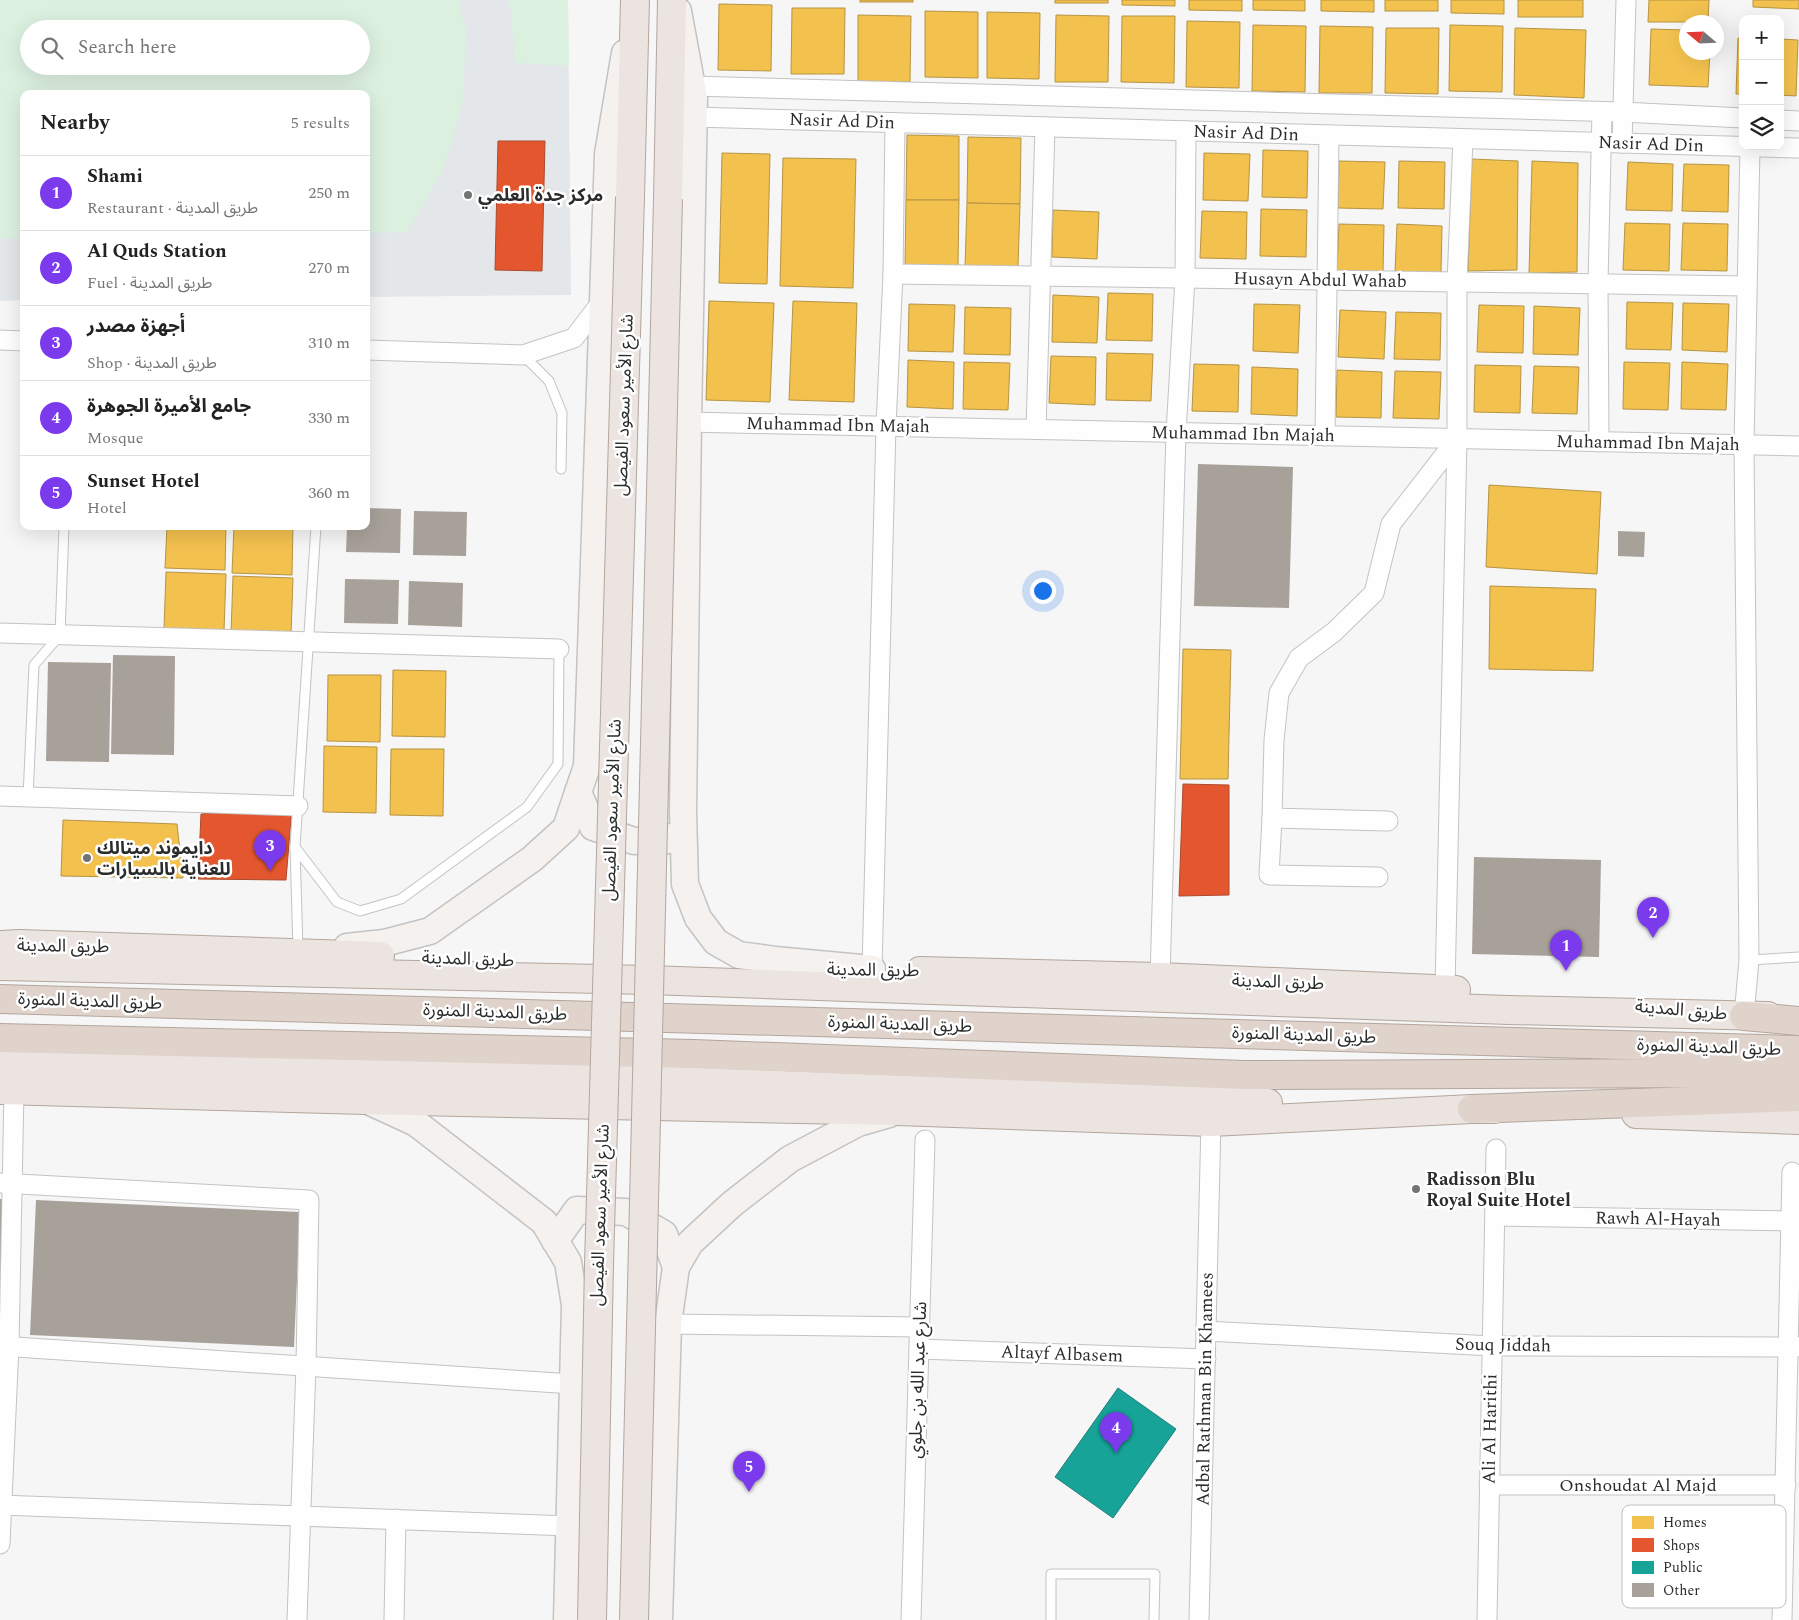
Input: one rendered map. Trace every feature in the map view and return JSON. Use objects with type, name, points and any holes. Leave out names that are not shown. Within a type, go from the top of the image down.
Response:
[{"type":"highway","name":"طريق المدينة المنورة","points":[[0,998],[1799,1050]]},
{"type":"highway","points":[[1744,1016],[1799,1021]]},
{"type":"highway","name":"طريق المدينة المنورة","points":[[0,1038],[694,1054],[1244,1075],[1735,1074],[1799,1077]]},
{"type":"highway","points":[[1472,1108],[1799,1097]]},
{"type":"main road","name":"شارع الأمير سعود الفيصل","points":[[592,1620],[598,1274],[630,197],[634,0]]},
{"type":"main road","points":[[634,1620],[672,0]]},
{"type":"main road","name":"طريق المدينة","points":[[0,945],[29,944],[679,966],[1160,977],[1445,989],[1744,1016]]},
{"type":"main road","name":"طريق المدينة","points":[[0,966],[649,980],[1509,1010],[1799,1016]]},
{"type":"main road","points":[[0,1065],[648,1080],[1261,1103],[1472,1108],[1799,1120]]},
{"type":"main road","points":[[7,1090],[365,1100],[897,1111],[1211,1122],[1472,1108]]},
{"type":"street","points":[[298,953],[384,943],[430,932],[532,859],[566,828],[587,766],[608,154],[634,0]]},
{"type":"street","points":[[676,0],[694,98],[683,812],[686,884],[698,918],[716,942],[739,955],[872,969],[886,426],[893,274],[895,123]]},
{"type":"street","points":[[1622,143],[1626,0]]},
{"type":"street","name":"Nasir Ad Din","points":[[692,86],[1622,112],[1739,118]]},
{"type":"street","points":[[1599,442],[1598,284],[1602,112]]},
{"type":"street","name":"Nasir Ad Din","points":[[694,117],[1739,147]]},
{"type":"street","points":[[1784,120],[1799,121]]},
{"type":"street","points":[[1036,429],[1045,127]]},
{"type":"street","points":[[1160,977],[1176,433],[1184,278],[1186,131]]},
{"type":"street","points":[[1325,436],[1329,135]]},
{"type":"street","points":[[1445,989],[1458,439],[1457,282],[1463,138]]},
{"type":"street","name":"Nasir Ad Din","points":[[1784,148],[1799,148]]},
{"type":"street","points":[[1744,1016],[1749,960],[1744,445],[1750,150]]},
{"type":"street","name":"Husayn Abdul Wahab","points":[[893,274],[1747,286]]},
{"type":"street","points":[[370,350],[523,355],[574,338],[604,300]]},
{"type":"street","points":[[0,340],[20,341]]},
{"type":"street","name":"Muhammad Ibn Majah","points":[[688,422],[1799,446]]},
{"type":"street","points":[[1378,877],[1269,874],[1274,740],[1279,693],[1299,658],[1334,632],[1374,593],[1391,524],[1458,439]]},
{"type":"street","points":[[0,633],[559,649]]},
{"type":"street","points":[[578,792],[593,827],[634,841],[671,840],[683,812]]},
{"type":"street","points":[[0,796],[298,806]]},
{"type":"street","points":[[1272,818],[1388,821]]},
{"type":"street","points":[[0,1544],[5,1346],[7,1090]]},
{"type":"street","points":[[365,1100],[416,1123],[544,1222],[568,1262],[575,1305],[567,1620]]},
{"type":"street","points":[[659,1620],[668,1324],[676,1268],[690,1243],[732,1204],[790,1159],[858,1123],[897,1111]]},
{"type":"street","name":"Adbal Rathman Bin Khamees","points":[[1199,1620],[1211,1122]]},
{"type":"street","name":"شارع عبد الله بن جلوي","points":[[911,1620],[925,1140]]},
{"type":"street","name":"Ali Al Harithi","points":[[1487,1620],[1496,1149]]},
{"type":"street","points":[[1785,1505],[1794,1347],[1792,1172]]},
{"type":"street","points":[[5,1183],[309,1200],[306,1366],[297,1620]]},
{"type":"street","points":[[555,1241],[577,1210],[626,1212],[664,1234],[676,1268]]},
{"type":"street","name":"Rawh Al-Hayah","points":[[1494,1216],[1792,1221]]},
{"type":"street","points":[[668,1324],[920,1327]]},
{"type":"street","name":"Souq Jiddah","points":[[1206,1331],[1492,1346],[1794,1347]]},
{"type":"street","points":[[5,1346],[573,1384]]},
{"type":"street","name":"Altayf Albasem","points":[[919,1349],[1206,1359]]},
{"type":"street","name":"Onshoudat Al Majd","points":[[1489,1485],[1786,1485]]},
{"type":"street","points":[[1,1505],[569,1526]]},
{"type":"street","points":[[394,1620],[396,1519]]},
{"type":"lane","points":[[523,355],[549,380],[562,413],[561,469]]},
{"type":"lane","points":[[28,797],[34,665],[60,635],[64,530]]},
{"type":"lane","points":[[298,953],[296,847],[316,530]]},
{"type":"lane","points":[[296,847],[337,902],[360,911],[401,899],[527,807],[558,764],[559,649]]},
{"type":"lane","points":[[1749,960],[1799,957]]},
{"type":"lane","points":[[1051,1620],[1051,1574],[1155,1574],[1154,1620]]},
{"type":"shaded area","name":"مركز جدة العلمي","points":[[0,0],[568,0],[571,295],[370,297],[370,90],[20,90],[20,300],[0,301]]},
{"type":"green space","points":[[0,0],[459,0],[466,31],[463,101],[443,170],[407,232],[370,233],[370,90],[20,90],[20,238],[0,239]]},
{"type":"green space","points":[[508,0],[568,0],[569,66],[515,63],[511,12]]},
{"type":"building: Homes","points":[[860,0],[913,0],[913,2],[860,2]]},
{"type":"building: Homes","points":[[1055,0],[1108,0],[1108,3],[1055,3]]},
{"type":"building: Homes","points":[[1122,0],[1175,0],[1175,6],[1122,5]]},
{"type":"building: Homes","points":[[1189,0],[1242,0],[1242,11],[1189,10]]},
{"type":"building: Homes","points":[[1253,0],[1305,0],[1305,11],[1253,10]]},
{"type":"building: Homes","points":[[1321,0],[1374,0],[1374,12],[1321,11]]},
{"type":"building: Homes","points":[[1385,0],[1438,0],[1438,11],[1385,11]]},
{"type":"building: Homes","points":[[1451,0],[1504,0],[1504,14],[1451,13]]},
{"type":"building: Homes","points":[[1518,0],[1583,0],[1583,17],[1518,17]]},
{"type":"building: Homes","points":[[1649,0],[1709,0],[1708,15],[1679,15],[1679,22],[1648,22]]},
{"type":"building: Homes","points":[[1753,0],[1799,0],[1799,9],[1753,7]]},
{"type":"building: Homes","points":[[719,4],[772,5],[771,71],[718,70]]},
{"type":"building: Homes","points":[[792,8],[845,8],[844,74],[791,74]]},
{"type":"building: Homes","points":[[925,11],[978,12],[978,78],[925,77]]},
{"type":"building: Homes","points":[[987,12],[1040,13],[1039,79],[987,78]]},
{"type":"building: Homes","points":[[858,15],[911,16],[910,82],[858,81]]},
{"type":"building: Homes","points":[[1056,15],[1109,16],[1108,82],[1055,82]]},
{"type":"building: Homes","points":[[1122,16],[1175,16],[1174,83],[1121,82]]},
{"type":"building: Homes","points":[[1187,21],[1240,22],[1239,88],[1186,87]]},
{"type":"building: Homes","points":[[1253,25],[1306,26],[1305,92],[1252,91]]},
{"type":"building: Homes","points":[[1450,25],[1503,26],[1502,92],[1449,91]]},
{"type":"building: Homes","points":[[1320,26],[1373,27],[1372,93],[1319,93]]},
{"type":"building: Homes","points":[[1386,28],[1439,28],[1438,94],[1385,93]]},
{"type":"building: Homes","points":[[1515,28],[1586,30],[1584,98],[1514,95]]},
{"type":"building: Homes","points":[[1651,29],[1679,30],[1679,60],[1710,60],[1708,87],[1649,85]]},
{"type":"building: Homes","points":[[1738,38],[1739,38],[1739,94],[1736,94]]},
{"type":"building: Homes","points":[[1784,39],[1798,40],[1796,96],[1784,95]]},
{"type":"building: Homes","points":[[907,135],[959,136],[959,200],[906,200]]},
{"type":"building: Homes","points":[[968,137],[1021,138],[1020,204],[967,203]]},
{"type":"building: Homes","points":[[1263,150],[1308,151],[1307,198],[1262,197]]},
{"type":"building: Homes","points":[[722,153],[770,154],[767,284],[719,283]]},
{"type":"building: Homes","points":[[1204,153],[1250,154],[1248,201],[1203,200]]},
{"type":"building: Homes","points":[[783,158],[856,159],[853,288],[780,286]]},
{"type":"building: Homes","points":[[1472,159],[1518,161],[1517,270],[1468,271]]},
{"type":"building: Homes","points":[[1339,161],[1385,162],[1383,209],[1338,208]]},
{"type":"building: Homes","points":[[1399,161],[1445,162],[1444,209],[1398,208]]},
{"type":"building: Homes","points":[[1532,161],[1578,163],[1577,272],[1529,273]]},
{"type":"building: Homes","points":[[1628,162],[1673,164],[1672,211],[1626,210]]},
{"type":"building: Homes","points":[[1684,164],[1729,165],[1728,212],[1682,211]]},
{"type":"building: Homes","points":[[906,200],[959,200],[958,267],[905,266]]},
{"type":"building: Homes","points":[[967,203],[1020,204],[1018,267],[965,267]]},
{"type":"building: Homes","points":[[1261,209],[1307,210],[1306,257],[1260,256]]},
{"type":"building: Homes","points":[[1053,210],[1099,212],[1097,259],[1052,257]]},
{"type":"building: Homes","points":[[1202,211],[1247,212],[1246,259],[1200,258]]},
{"type":"building: Homes","points":[[1625,223],[1670,224],[1669,271],[1623,270]]},
{"type":"building: Homes","points":[[1683,223],[1728,224],[1727,271],[1681,270]]},
{"type":"building: Homes","points":[[1339,224],[1384,225],[1383,272],[1337,271]]},
{"type":"building: Homes","points":[[1397,224],[1442,226],[1441,273],[1395,272]]},
{"type":"building: Homes","points":[[1108,293],[1153,294],[1152,341],[1106,340]]},
{"type":"building: Homes","points":[[1053,295],[1099,297],[1097,343],[1052,342]]},
{"type":"building: Homes","points":[[709,301],[774,303],[770,402],[706,400]]},
{"type":"building: Homes","points":[[793,301],[857,303],[854,402],[789,400]]},
{"type":"building: Homes","points":[[1627,302],[1673,303],[1671,350],[1626,349]]},
{"type":"building: Homes","points":[[1683,303],[1729,304],[1727,352],[1682,350]]},
{"type":"building: Homes","points":[[909,304],[955,305],[953,352],[908,351]]},
{"type":"building: Homes","points":[[1254,304],[1300,305],[1298,353],[1253,351]]},
{"type":"building: Homes","points":[[1479,305],[1524,306],[1523,353],[1477,352]]},
{"type":"building: Homes","points":[[1534,306],[1580,308],[1578,355],[1533,354]]},
{"type":"building: Homes","points":[[965,307],[1011,308],[1010,355],[964,354]]},
{"type":"building: Homes","points":[[1340,310],[1386,312],[1384,359],[1338,357]]},
{"type":"building: Homes","points":[[1396,312],[1441,313],[1440,360],[1394,359]]},
{"type":"building: Homes","points":[[1107,353],[1153,354],[1151,401],[1106,400]]},
{"type":"building: Homes","points":[[1051,356],[1096,357],[1095,405],[1049,403]]},
{"type":"building: Homes","points":[[908,360],[954,362],[953,409],[907,407]]},
{"type":"building: Homes","points":[[964,362],[1010,363],[1008,410],[963,409]]},
{"type":"building: Homes","points":[[1624,362],[1670,363],[1668,410],[1623,409]]},
{"type":"building: Homes","points":[[1682,362],[1728,364],[1726,410],[1681,409]]},
{"type":"building: Homes","points":[[1194,364],[1239,365],[1238,412],[1192,411]]},
{"type":"building: Homes","points":[[1475,365],[1521,366],[1520,413],[1474,412]]},
{"type":"building: Homes","points":[[1534,366],[1579,367],[1577,414],[1532,413]]},
{"type":"building: Homes","points":[[1252,367],[1298,369],[1297,416],[1251,414]]},
{"type":"building: Homes","points":[[1337,370],[1382,372],[1381,418],[1336,417]]},
{"type":"building: Homes","points":[[1395,371],[1441,372],[1439,419],[1393,418]]},
{"type":"building: Homes","points":[[1489,485],[1601,492],[1597,574],[1486,567]]},
{"type":"building: Homes","points":[[167,530],[226,530],[225,570],[165,568]]},
{"type":"building: Homes","points":[[234,530],[293,530],[292,575],[232,573]]},
{"type":"building: Homes","points":[[166,572],[226,574],[224,631],[164,629]]},
{"type":"building: Homes","points":[[233,576],[293,578],[291,634],[231,633]]},
{"type":"building: Homes","points":[[1490,586],[1596,589],[1593,671],[1489,669]]},
{"type":"building: Homes","points":[[1183,649],[1231,650],[1228,779],[1180,779]]},
{"type":"building: Homes","points":[[393,670],[446,671],[445,737],[392,736]]},
{"type":"building: Homes","points":[[328,675],[381,675],[380,742],[327,741]]},
{"type":"building: Homes","points":[[324,746],[377,747],[376,813],[323,812]]},
{"type":"building: Homes","points":[[391,749],[444,749],[443,816],[390,815]]},
{"type":"building: Homes","points":[[63,820],[177,824],[183,878],[61,876]]},
{"type":"building: Shops","points":[[498,141],[545,141],[542,271],[495,270]]},
{"type":"building: Shops","points":[[1183,784],[1229,785],[1229,895],[1179,896]]},
{"type":"building: Shops","points":[[292,807],[286,880],[198,879],[201,814]]},
{"type":"building: Public","points":[[1118,1388],[1176,1429],[1113,1518],[1055,1477]]},
{"type":"building: Other","points":[[1198,464],[1293,467],[1289,608],[1194,606]]},
{"type":"building: Other","points":[[370,508],[401,509],[400,553],[346,552],[347,530],[370,530]]},
{"type":"building: Other","points":[[414,511],[467,512],[466,556],[413,555]]},
{"type":"building: Other","points":[[1618,531],[1645,532],[1644,557],[1618,556]]},
{"type":"building: Other","points":[[345,579],[399,580],[398,624],[344,623]]},
{"type":"building: Other","points":[[409,581],[463,583],[462,627],[408,625]]},
{"type":"building: Other","points":[[113,655],[175,656],[174,755],[111,754]]},
{"type":"building: Other","points":[[48,662],[111,663],[109,762],[46,761]]},
{"type":"building: Other","points":[[1474,857],[1601,860],[1599,957],[1472,954]]},
{"type":"building: Other","points":[[0,1199],[6,1199],[2,1287],[0,1287]]},
{"type":"building: Other","points":[[36,1200],[300,1212],[294,1347],[30,1335]]},
{"type":"place","name":"مركز جدة العلمي","points":[[468,195]]},
{"type":"place","name":"دايموند ميتالك للعناية بالسيارات","points":[[87,858]]},
{"type":"place","name":"أجهزة مصدر","points":[[270,871]]},
{"type":"place","name":"Al Quds Station","points":[[1653,938]]},
{"type":"place","name":"Shami","points":[[1566,971]]},
{"type":"place","name":"Radisson Blu Royal Suite Hotel","points":[[1416,1189]]},
{"type":"place","name":"جامع الأميرة الجوهرة","points":[[1116,1453]]},
{"type":"place","name":"Sunset Hotel","points":[[749,1492]]}]
